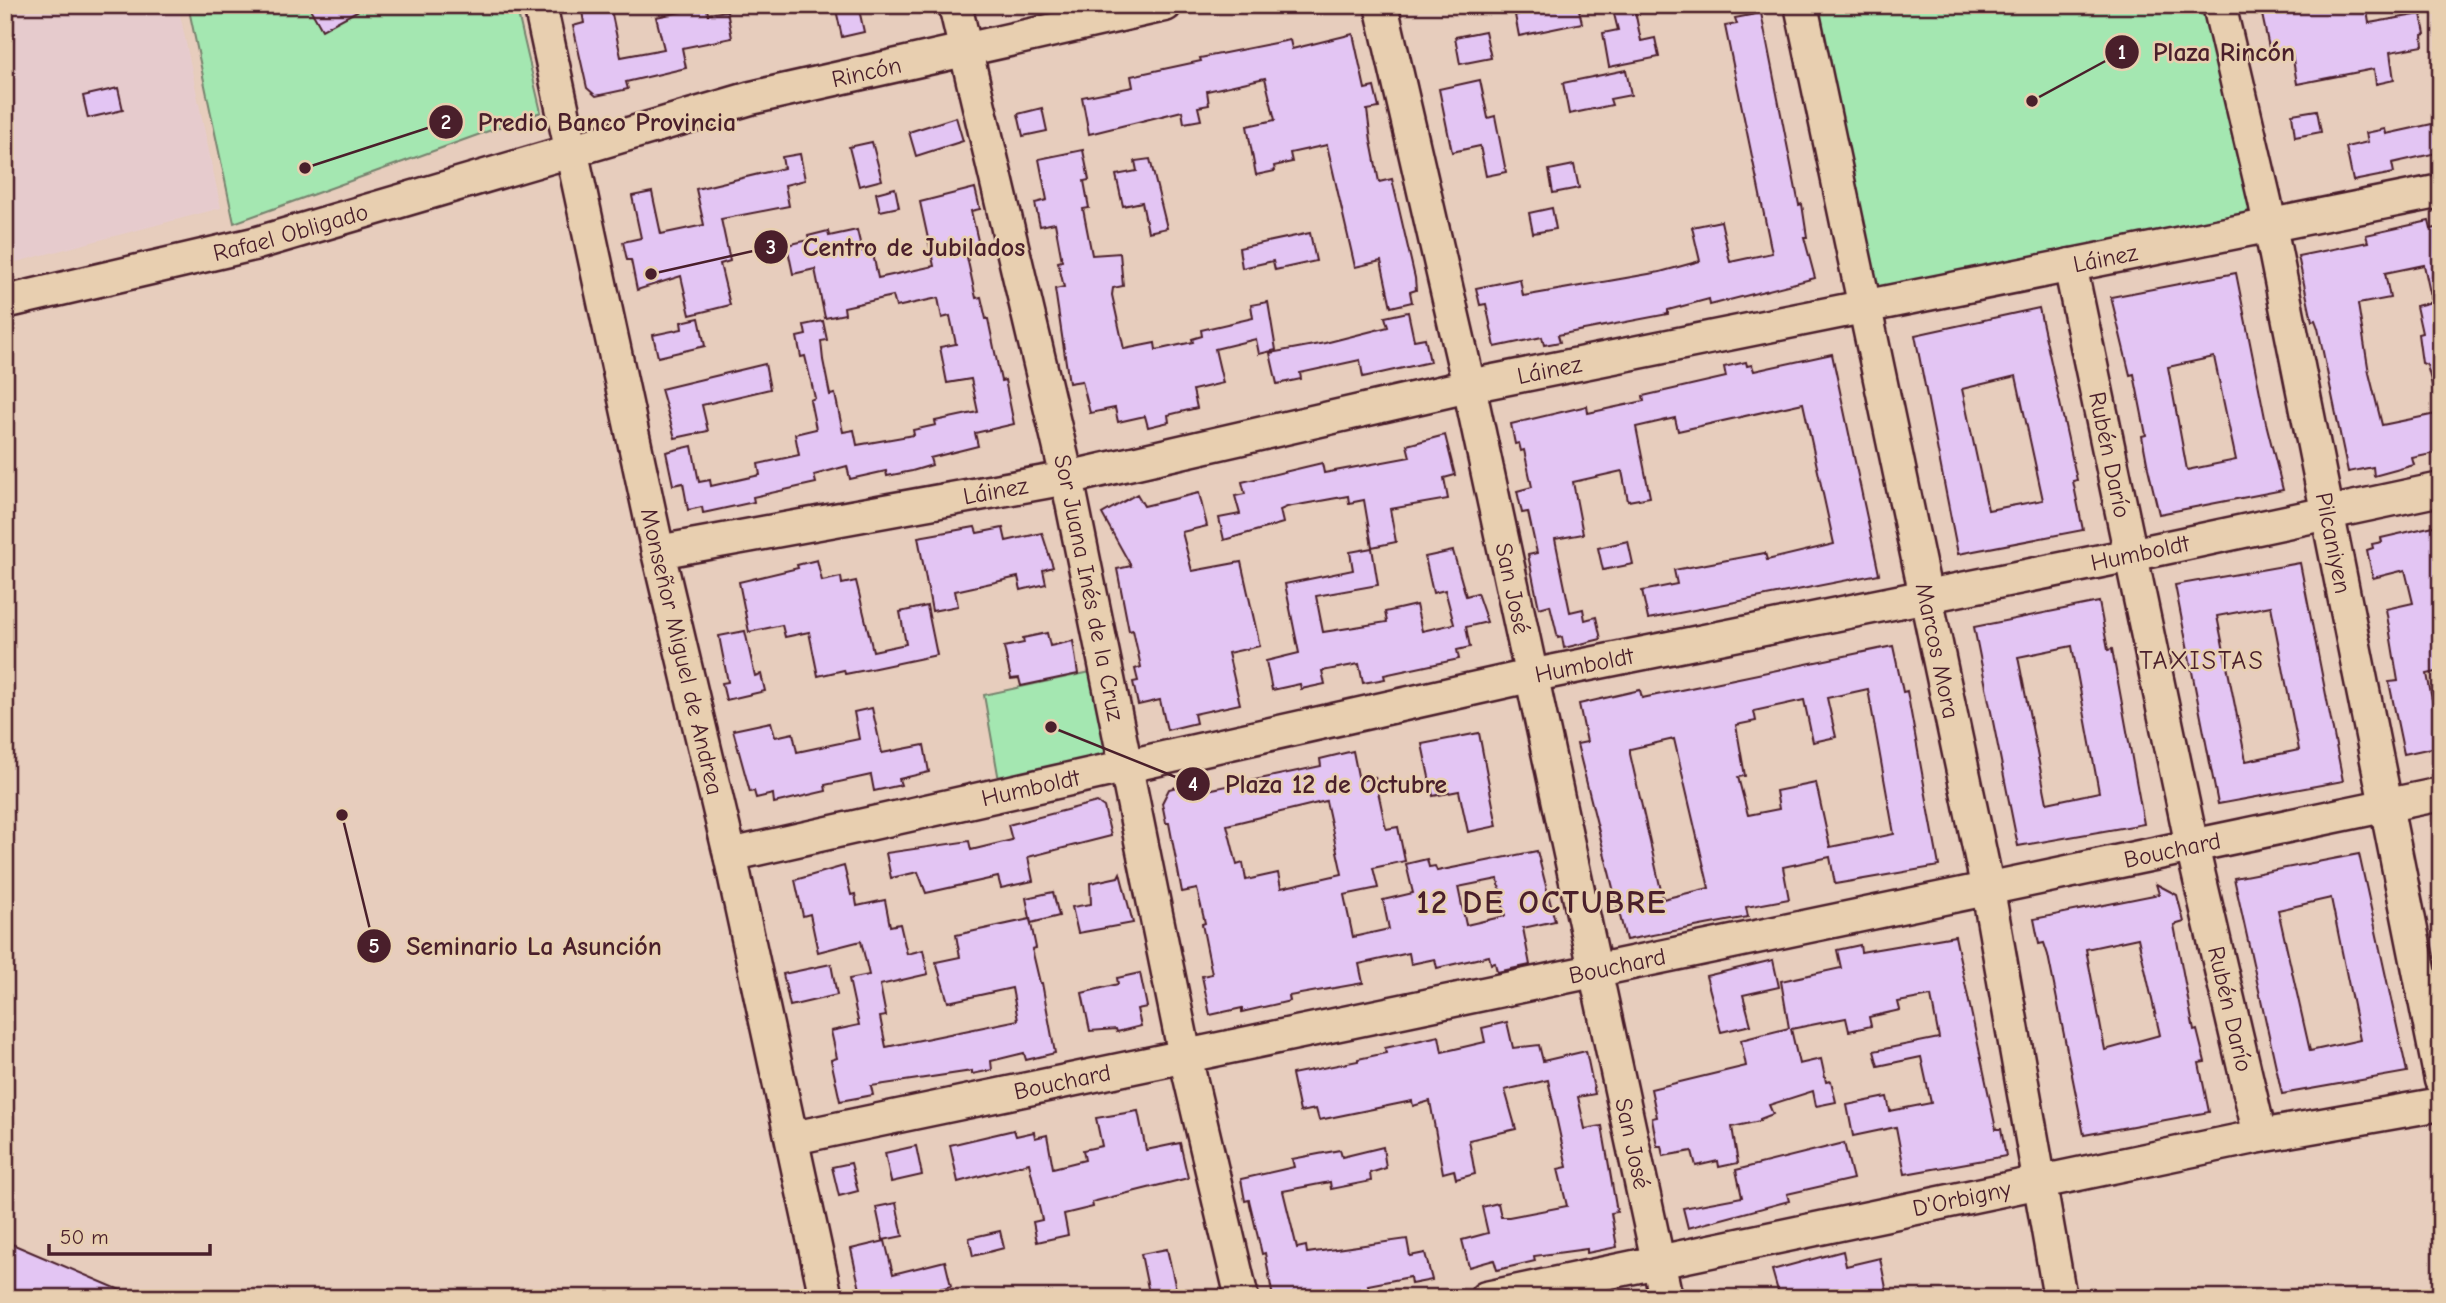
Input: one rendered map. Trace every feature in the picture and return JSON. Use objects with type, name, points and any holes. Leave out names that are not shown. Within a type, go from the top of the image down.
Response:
[{"type":"street","name":"Monseñor Miguel de Andrea","points":[[540,5],[658,552],[730,855],[826,1298]]},
{"type":"street","name":"Sor Juana Inés de la Cruz","points":[[955,5],[1067,478],[1128,764],[1185,1056],[1242,1298]]},
{"type":"street","name":"Rincón","points":[[572,150],[751,97],[1165,5]]},
{"type":"street","name":"San José","points":[[1381,5],[1469,386],[1666,1298]]},
{"type":"street","name":"Marcos Mora","points":[[1801,5],[1988,890],[2060,1298]]},
{"type":"street","name":"Pilcaniyen","points":[[2219,5],[2268,227],[2441,1080]]},
{"type":"street","name":"Rafael Obligado","points":[[5,302],[254,244],[572,150]]},
{"type":"street","name":"Láinez","points":[[658,552],[1067,478],[1469,386],[2441,191]]},
{"type":"street","name":"Rubén Darío","points":[[2070,265],[2192,846],[2260,1136]]},
{"type":"street","name":"Humboldt","points":[[730,855],[1530,676],[2131,555],[2441,489]]},
{"type":"street","name":"Bouchard","points":[[793,1138],[2441,794]]},
{"type":"street","name":"D'Orbigny","points":[[1486,1298],[1657,1260],[2039,1184],[2260,1136],[2441,1104]]},
{"type":"shaded area","points":[[5,5],[178,5],[221,208],[5,265]]},
{"type":"green space","points":[[188,5],[516,5],[541,112],[234,223]]},
{"type":"green space","points":[[1818,5],[2202,5],[2254,197],[2249,210],[2240,217],[1877,288]]},
{"type":"green space","points":[[1100,670],[1118,758],[1000,786],[984,695]]},
{"type":"building","points":[[308,5],[368,5],[322,30]]},
{"type":"building","points":[[581,5],[610,5],[621,57],[664,49],[656,17],[681,12],[679,5],[706,5],[708,14],[727,11],[732,38],[682,48],[686,68],[626,82],[628,89],[596,96],[587,88],[573,26],[584,23]]},
{"type":"building","points":[[835,5],[858,5],[864,32],[842,37]]},
{"type":"building","points":[[1544,5],[1578,5],[1582,23],[1519,36],[1515,15],[1545,9]]},
{"type":"building","points":[[2260,5],[2366,5],[2369,23],[2421,14],[2425,34],[2422,35],[2423,46],[2390,52],[2394,80],[2376,84],[2374,69],[2297,84],[2292,53],[2271,57]]},
{"type":"building","points":[[1634,6],[1641,41],[1655,38],[1659,57],[1609,67],[1603,33],[1618,30],[1613,10]]},
{"type":"building","points":[[1761,13],[1799,205],[1802,204],[1807,237],[1804,237],[1815,278],[1710,305],[1709,299],[1668,310],[1668,314],[1558,335],[1560,342],[1544,345],[1542,337],[1495,347],[1486,304],[1480,305],[1476,288],[1520,279],[1523,296],[1660,272],[1700,261],[1692,227],[1721,221],[1730,262],[1772,253],[1725,26],[1737,24],[1735,18]]},
{"type":"building","points":[[1485,31],[1491,58],[1460,64],[1455,37]]},
{"type":"building","points":[[1353,34],[1365,89],[1374,87],[1379,108],[1367,110],[1371,141],[1379,182],[1392,179],[1415,278],[1416,290],[1410,292],[1412,302],[1391,307],[1381,261],[1355,267],[1327,145],[1290,153],[1292,162],[1274,166],[1275,171],[1256,175],[1247,126],[1275,120],[1265,78],[1207,91],[1209,105],[1198,107],[1201,120],[1184,123],[1182,111],[1089,134],[1082,97],[1133,87],[1131,76],[1201,61],[1200,58],[1290,40],[1292,49]]},
{"type":"building","points":[[1626,70],[1631,95],[1610,99],[1612,105],[1569,114],[1563,83]]},
{"type":"building","points":[[1480,80],[1488,118],[1495,116],[1506,172],[1486,176],[1480,146],[1452,152],[1439,89]]},
{"type":"building","points":[[118,88],[123,110],[88,118],[83,96]]},
{"type":"building","points":[[1042,108],[1047,131],[1023,136],[1018,114]]},
{"type":"building","points":[[2317,110],[2321,132],[2295,137],[2292,114]]},
{"type":"building","points":[[956,117],[963,141],[916,156],[909,132]]},
{"type":"building","points":[[2441,122],[2441,152],[2392,163],[2394,173],[2353,181],[2346,147],[2368,142],[2366,133],[2385,129],[2386,134]]},
{"type":"building","points":[[872,142],[882,180],[859,186],[849,147]]},
{"type":"building","points":[[1083,150],[1089,180],[1084,181],[1089,208],[1083,209],[1092,255],[1120,253],[1123,286],[1113,288],[1112,295],[1124,349],[1155,343],[1156,350],[1193,342],[1192,339],[1202,336],[1201,330],[1253,318],[1251,305],[1268,302],[1276,350],[1259,354],[1256,339],[1215,349],[1223,383],[1193,390],[1197,408],[1168,415],[1169,422],[1148,427],[1145,416],[1118,422],[1115,408],[1090,413],[1082,381],[1069,383],[1055,289],[1064,287],[1058,262],[1062,261],[1055,223],[1040,226],[1035,203],[1047,200],[1039,159]]},
{"type":"building","points":[[800,154],[805,180],[785,185],[789,206],[721,219],[730,261],[720,264],[730,305],[690,315],[681,276],[637,290],[631,260],[627,260],[623,242],[641,238],[632,196],[652,192],[661,234],[704,225],[696,189],[784,168],[782,157]]},
{"type":"building","points":[[1150,159],[1167,228],[1148,232],[1142,202],[1123,206],[1116,175],[1137,171],[1135,161]]},
{"type":"building","points":[[1574,165],[1579,188],[1553,193],[1549,170]]},
{"type":"building","points":[[895,188],[899,207],[880,211],[876,193]]},
{"type":"building","points":[[975,188],[980,209],[971,211],[979,245],[965,248],[976,298],[981,297],[988,319],[1001,381],[1005,380],[1014,424],[975,433],[978,446],[930,458],[932,465],[912,471],[887,476],[886,471],[850,479],[847,466],[814,475],[816,483],[753,497],[754,502],[703,513],[702,507],[688,510],[683,483],[673,485],[666,452],[692,446],[699,482],[710,480],[711,486],[760,475],[758,464],[799,455],[795,434],[816,429],[810,400],[815,398],[805,356],[801,357],[797,337],[806,335],[804,325],[823,321],[827,340],[821,341],[830,395],[835,394],[843,432],[854,430],[857,445],[914,435],[913,430],[936,425],[935,421],[978,412],[971,379],[947,383],[940,347],[956,344],[950,316],[942,318],[938,298],[896,307],[893,296],[844,307],[845,314],[825,318],[815,269],[793,274],[787,245],[809,240],[808,236],[828,231],[829,236],[857,230],[862,251],[872,249],[878,278],[934,266],[920,202]]},
{"type":"building","points":[[1552,208],[1556,229],[1533,233],[1529,213]]},
{"type":"building","points":[[2429,221],[2431,229],[2441,227],[2441,396],[2435,397],[2427,365],[2422,363],[2418,334],[2422,333],[2416,306],[2432,302],[2424,265],[2385,273],[2390,298],[2358,304],[2369,373],[2382,425],[2441,413],[2441,452],[2412,458],[2414,465],[2374,476],[2373,467],[2348,472],[2318,328],[2315,320],[2312,321],[2298,256],[2368,242],[2366,235]]},
{"type":"building","points":[[1310,233],[1316,261],[1275,270],[1273,261],[1242,268],[1239,248]]},
{"type":"building","points":[[2236,273],[2266,423],[2283,490],[2159,514],[2142,436],[2146,435],[2134,374],[2130,375],[2111,297]],"holes":[[[2214,357],[2236,460],[2187,470],[2168,367]]]},
{"type":"building","points":[[2039,308],[2077,480],[2073,481],[2083,530],[1958,554],[1915,335]],"holes":[[[2016,376],[2043,500],[1988,510],[1962,389]]]},
{"type":"building","points":[[1408,312],[1414,340],[1425,338],[1430,362],[1363,377],[1360,360],[1300,373],[1301,379],[1277,384],[1270,353],[1388,327],[1385,317]]},
{"type":"building","points":[[699,318],[705,346],[658,357],[653,335],[682,329],[681,322]]},
{"type":"building","points":[[1832,354],[1879,574],[1648,619],[1642,591],[1677,584],[1674,570],[1765,553],[1767,560],[1834,544],[1803,403],[1678,431],[1675,418],[1636,427],[1650,497],[1628,501],[1622,471],[1573,482],[1583,534],[1555,539],[1570,612],[1583,609],[1585,620],[1596,617],[1601,639],[1564,648],[1562,637],[1558,638],[1550,605],[1539,608],[1528,555],[1537,553],[1528,512],[1522,513],[1517,491],[1532,487],[1524,450],[1521,451],[1519,443],[1515,444],[1511,424],[1587,406],[1588,413],[1644,401],[1643,396],[1726,377],[1724,367],[1746,362],[1747,366],[1752,365],[1754,371]]},
{"type":"building","points":[[765,364],[770,389],[702,405],[708,431],[675,438],[661,389]]},
{"type":"building","points":[[1445,435],[1455,475],[1444,478],[1448,499],[1390,509],[1396,542],[1372,547],[1364,500],[1349,503],[1348,496],[1287,507],[1280,510],[1283,523],[1224,540],[1219,518],[1240,514],[1235,496],[1245,494],[1242,482],[1322,463],[1324,473],[1410,457],[1407,445]]},
{"type":"building","points":[[1199,493],[1207,526],[1182,532],[1192,571],[1241,562],[1260,646],[1228,653],[1240,704],[1194,714],[1196,723],[1167,730],[1160,700],[1138,705],[1133,682],[1138,681],[1135,669],[1141,667],[1133,630],[1129,631],[1117,569],[1131,566],[1102,514],[1137,494],[1144,506]]},
{"type":"building","points":[[2438,525],[2441,537],[2441,671],[2427,674],[2441,746],[2404,754],[2389,682],[2398,681],[2386,609],[2413,603],[2405,570],[2373,578],[2367,550],[2373,548],[2372,544],[2382,542],[2381,538]]},
{"type":"building","points":[[975,527],[977,533],[1003,528],[1006,541],[1042,533],[1053,567],[1043,570],[1046,584],[1021,590],[1018,577],[955,591],[958,606],[932,611],[918,537]]},
{"type":"building","points":[[1628,541],[1633,564],[1603,570],[1598,548]]},
{"type":"building","points":[[1372,548],[1378,585],[1316,596],[1323,632],[1387,622],[1385,612],[1416,605],[1422,631],[1454,624],[1445,590],[1433,593],[1425,557],[1453,551],[1466,596],[1477,593],[1487,622],[1466,627],[1470,647],[1457,650],[1459,659],[1384,675],[1385,679],[1363,683],[1359,664],[1322,671],[1325,684],[1301,689],[1300,684],[1272,690],[1266,661],[1299,653],[1285,584],[1353,570],[1350,552]]},
{"type":"building","points":[[817,560],[822,581],[841,577],[842,584],[856,581],[873,651],[906,644],[900,612],[927,606],[937,655],[845,674],[844,670],[818,676],[809,632],[785,637],[782,625],[749,632],[739,582],[798,568],[797,565]]},
{"type":"building","points":[[2300,563],[2343,781],[2218,804],[2175,585]],"holes":[[[2271,606],[2299,750],[2246,761],[2217,616]]]},
{"type":"building","points":[[2099,602],[2108,650],[2112,649],[2144,824],[2018,846],[1974,627]],"holes":[[[2072,646],[2099,792],[2047,803],[2018,657]]]},
{"type":"building","points":[[745,631],[755,676],[761,674],[765,691],[726,700],[722,683],[728,682],[719,636]]},
{"type":"building","points":[[1047,633],[1050,646],[1073,641],[1078,674],[1021,686],[1019,678],[1011,679],[1004,647],[1024,643],[1023,638]]},
{"type":"building","points":[[1893,646],[1903,692],[1907,691],[1939,866],[1835,884],[1830,857],[1783,867],[1789,899],[1746,907],[1748,917],[1626,940],[1577,744],[1587,742],[1579,704],[1640,690],[1642,698]],"holes":[[[1868,689],[1894,834],[1830,847],[1816,783],[1776,791],[1779,809],[1748,815],[1738,777],[1745,776],[1736,725],[1756,721],[1754,711],[1804,700],[1813,742],[1836,737],[1827,698]],[[1674,739],[1709,888],[1663,899],[1630,749]]]},
{"type":"building","points":[[872,708],[882,753],[924,745],[929,772],[899,779],[901,785],[874,791],[871,775],[825,785],[826,791],[774,803],[773,794],[756,798],[754,791],[750,792],[733,730],[771,722],[775,737],[793,733],[797,752],[859,739],[854,712]]},
{"type":"building","points":[[1479,733],[1497,826],[1468,832],[1459,791],[1433,796],[1422,744]]},
{"type":"building","points":[[1353,751],[1359,781],[1375,777],[1386,829],[1398,827],[1405,861],[1373,868],[1378,888],[1344,895],[1353,937],[1389,929],[1383,900],[1413,893],[1406,864],[1427,859],[1429,867],[1435,866],[1437,871],[1537,851],[1555,921],[1523,928],[1530,965],[1497,972],[1495,963],[1491,964],[1489,956],[1437,968],[1435,959],[1411,964],[1409,953],[1359,964],[1363,983],[1289,996],[1290,1001],[1242,1012],[1242,1008],[1210,1015],[1202,976],[1212,974],[1202,924],[1205,923],[1197,889],[1182,892],[1169,823],[1166,823],[1162,803],[1169,789],[1195,782],[1198,792],[1321,766],[1320,759]],"holes":[[[1326,801],[1342,874],[1281,888],[1278,873],[1246,880],[1243,863],[1237,865],[1227,825]],[[1498,879],[1505,916],[1466,925],[1458,887]]]},
{"type":"building","points":[[1097,802],[1104,807],[1111,836],[1028,857],[1033,881],[1001,888],[998,877],[926,893],[918,872],[891,878],[886,853],[969,841],[971,850],[1012,840],[1008,825]]},
{"type":"building","points":[[2359,854],[2407,1072],[2282,1094],[2234,878]],"holes":[[[2331,898],[2360,1040],[2310,1051],[2278,910]]]},
{"type":"building","points":[[844,866],[851,895],[855,894],[857,906],[885,900],[890,926],[900,924],[907,954],[923,950],[928,974],[880,985],[886,1016],[880,1017],[886,1047],[1018,1020],[1012,988],[948,1002],[936,962],[960,957],[956,935],[1030,919],[1036,948],[1032,949],[1042,983],[1055,1053],[1026,1060],[1024,1053],[991,1061],[992,1070],[972,1074],[972,1071],[871,1086],[873,1095],[840,1101],[831,1060],[837,1058],[831,1031],[859,1025],[849,979],[869,975],[861,941],[818,952],[810,914],[803,916],[795,880]]},
{"type":"building","points":[[1120,873],[1133,923],[1078,933],[1072,907],[1091,904],[1090,883],[1118,877]]},
{"type":"building","points":[[2156,884],[2177,895],[2184,922],[2174,925],[2194,1031],[2197,1030],[2205,1062],[2199,1063],[2209,1112],[2084,1135],[2048,955],[2044,943],[2039,944],[2034,919],[2159,894]],"holes":[[[2138,938],[2160,1035],[2105,1050],[2086,949]]]},
{"type":"building","points":[[1053,892],[1059,916],[1031,923],[1026,898]]},
{"type":"building","points":[[1955,936],[1996,1129],[2001,1129],[2006,1156],[1905,1174],[1896,1127],[1853,1136],[1847,1105],[1887,1097],[1890,1111],[1931,1103],[1921,1057],[1878,1066],[1874,1051],[1939,1038],[1931,996],[1898,1002],[1900,1010],[1869,1017],[1871,1026],[1849,1031],[1846,1018],[1791,1029],[1799,1064],[1821,1059],[1826,1082],[1831,1081],[1836,1102],[1816,1106],[1813,1091],[1769,1105],[1773,1114],[1760,1121],[1732,1127],[1738,1163],[1719,1167],[1718,1161],[1696,1166],[1692,1151],[1663,1156],[1661,1146],[1657,1146],[1652,1118],[1657,1117],[1651,1089],[1746,1066],[1741,1040],[1789,1028],[1781,981],[1841,968],[1837,950],[1860,945],[1861,952]]},
{"type":"building","points":[[1773,960],[1779,987],[1743,995],[1751,1025],[1721,1032],[1706,976]]},
{"type":"building","points":[[831,964],[837,995],[790,1006],[783,974]]},
{"type":"building","points":[[1140,973],[1147,1007],[1137,1009],[1141,1026],[1117,1032],[1116,1029],[1090,1031],[1082,993],[1118,984],[1117,978]]},
{"type":"building","points":[[1507,1022],[1513,1048],[1539,1045],[1543,1061],[1586,1051],[1595,1094],[1578,1097],[1585,1129],[1602,1126],[1617,1212],[1611,1213],[1617,1247],[1587,1253],[1587,1249],[1534,1256],[1535,1261],[1497,1270],[1494,1260],[1469,1267],[1462,1240],[1488,1233],[1482,1207],[1498,1203],[1501,1217],[1509,1217],[1567,1206],[1558,1169],[1567,1167],[1548,1080],[1505,1090],[1516,1129],[1469,1140],[1475,1174],[1456,1179],[1454,1170],[1443,1173],[1430,1101],[1413,1106],[1412,1101],[1319,1120],[1316,1109],[1300,1112],[1292,1074],[1358,1061],[1386,1053],[1385,1048],[1439,1036],[1442,1052],[1485,1042],[1482,1028]]},
{"type":"building","points":[[1138,1111],[1146,1150],[1180,1143],[1188,1178],[1092,1202],[1093,1207],[1064,1214],[1068,1235],[1037,1242],[1033,1222],[1042,1220],[1029,1163],[958,1182],[950,1145],[1014,1130],[1016,1136],[1034,1132],[1035,1138],[1047,1135],[1053,1168],[1085,1160],[1083,1150],[1102,1146],[1096,1118]]},
{"type":"building","points":[[1844,1143],[1853,1179],[1787,1194],[1789,1201],[1688,1228],[1683,1208],[1742,1197],[1736,1170]]},
{"type":"building","points":[[916,1146],[922,1175],[891,1182],[885,1153]]},
{"type":"building","points":[[1383,1147],[1386,1168],[1370,1173],[1371,1181],[1331,1189],[1330,1182],[1283,1191],[1297,1248],[1306,1246],[1307,1253],[1407,1239],[1410,1256],[1425,1253],[1432,1280],[1411,1284],[1410,1277],[1368,1285],[1371,1295],[1357,1298],[1273,1298],[1265,1253],[1262,1254],[1241,1179],[1294,1167],[1292,1159],[1340,1150],[1342,1157]]},
{"type":"building","points":[[851,1163],[858,1191],[839,1196],[832,1167]]},
{"type":"building","points":[[896,1203],[903,1236],[883,1240],[876,1207]]},
{"type":"building","points":[[1000,1231],[1004,1248],[973,1256],[969,1238]]},
{"type":"building","points":[[5,1241],[139,1298],[24,1298],[5,1290]]},
{"type":"building","points":[[885,1241],[893,1274],[945,1261],[951,1286],[905,1298],[869,1298],[868,1293],[861,1294],[851,1249]]},
{"type":"building","points":[[1167,1249],[1178,1298],[1150,1298],[1141,1254]]},
{"type":"building","points":[[1843,1251],[1846,1266],[1880,1258],[1888,1298],[1836,1298],[1834,1289],[1801,1298],[1780,1298],[1772,1270]]},
{"type":"place","name":"Plaza Rincón","points":[[2032,101]]},
{"type":"place","name":"Predio Banco Provincia","points":[[305,168]]},
{"type":"place","name":"Centro de Jubilados","points":[[651,274]]},
{"type":"place","name":"Plaza 12 de Octubre","points":[[1051,727]]},
{"type":"place","name":"Seminario La Asunción","points":[[342,815]]},
{"type":"district","name":"TAXISTAS","points":[[2202,660]]},
{"type":"district","name":"12 DE OCTUBRE","points":[[1542,902]]}]
